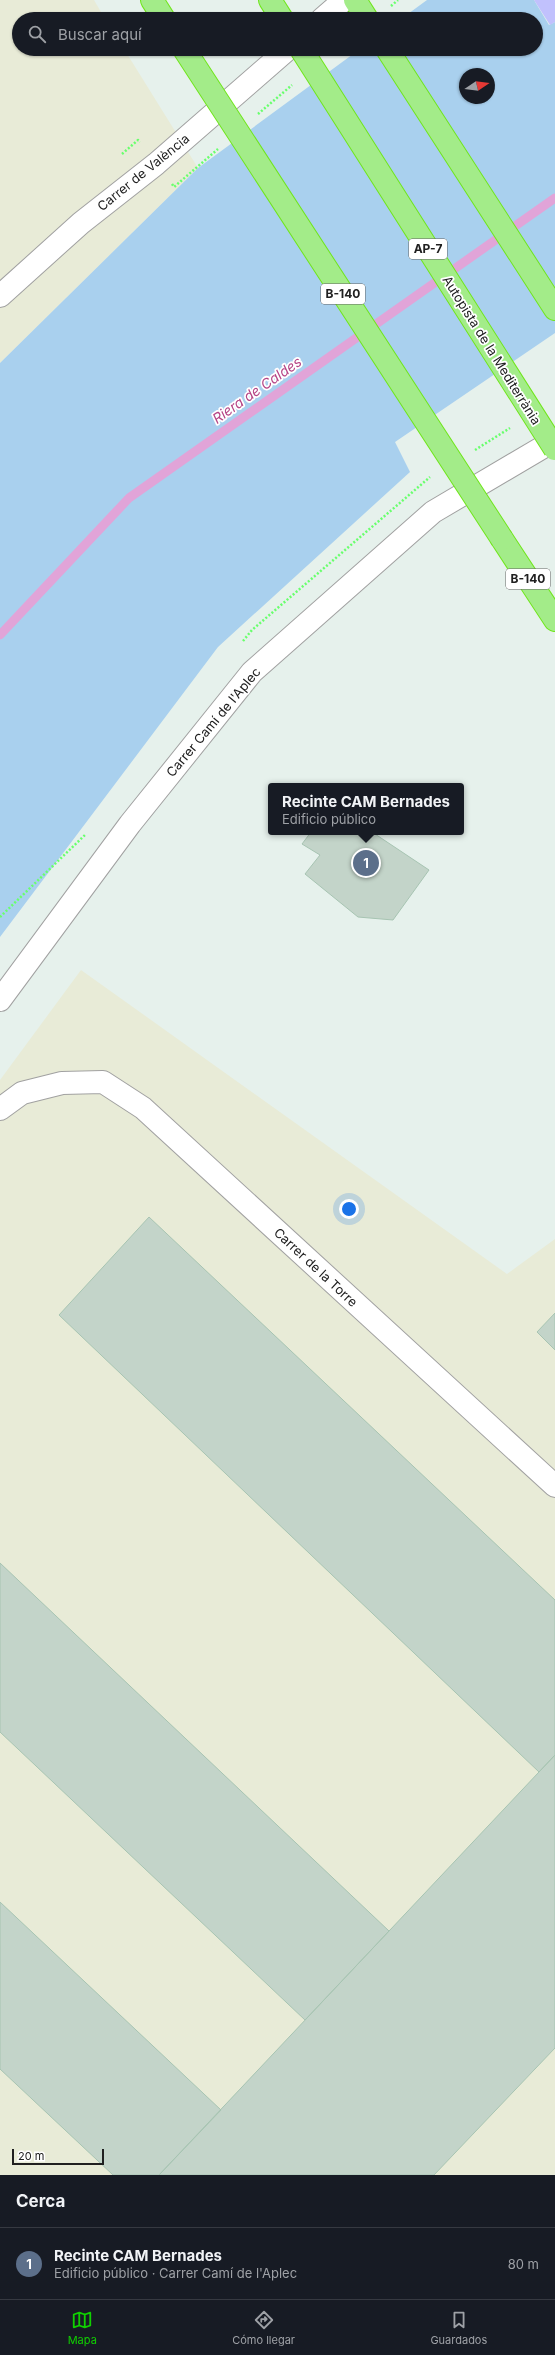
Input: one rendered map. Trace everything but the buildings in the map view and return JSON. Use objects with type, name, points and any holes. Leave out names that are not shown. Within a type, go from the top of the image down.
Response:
[{"type":"highway","points":[[152,0],[160,12]]},
{"type":"highway","points":[[270,0],[278,12]]},
{"type":"highway","points":[[355,0],[363,12]]},
{"type":"highway","name":"B-140","points":[[189,56],[555,620]]},
{"type":"highway","name":"Autopista de la Mediterrània","points":[[305,56],[555,449]]},
{"type":"highway","points":[[392,56],[555,309]]},
{"type":"street","points":[[330,12],[344,0]]},
{"type":"street","name":"Carrer de València","points":[[0,296],[81,223],[156,164],[280,56]]},
{"type":"street","name":"Carrer Camí de l'Aplec","points":[[0,1000],[130,824],[252,672],[433,512],[555,440]]},
{"type":"street","name":"Carrer de la Torre","points":[[0,1109],[22,1093],[62,1083],[102,1082],[143,1108],[555,1486]]},
{"type":"path","points":[[0,917],[87,834]]},
{"type":"shaded area","points":[[0,0],[94,0],[101,12],[12,12],[12,56],[128,56],[198,168],[0,363]]},
{"type":"shaded area","points":[[427,0],[534,0],[541,12],[411,12]]},
{"type":"shaded area","points":[[534,0],[555,0],[555,22],[550,25]]},
{"type":"shaded area","points":[[543,15],[549,25],[555,22],[555,333],[395,442],[410,472],[218,647],[0,937],[0,363],[198,168],[350,56],[543,56]]},
{"type":"shaded area","points":[[81,970],[507,1274],[555,1239],[555,2175],[0,2175],[0,1080]]},
{"type":"waterway","name":"Riera de Caldes","points":[[0,635],[129,498],[555,198]]},
{"type":"place","name":"Recinte CAM Bernades","points":[[366,863]]}]
